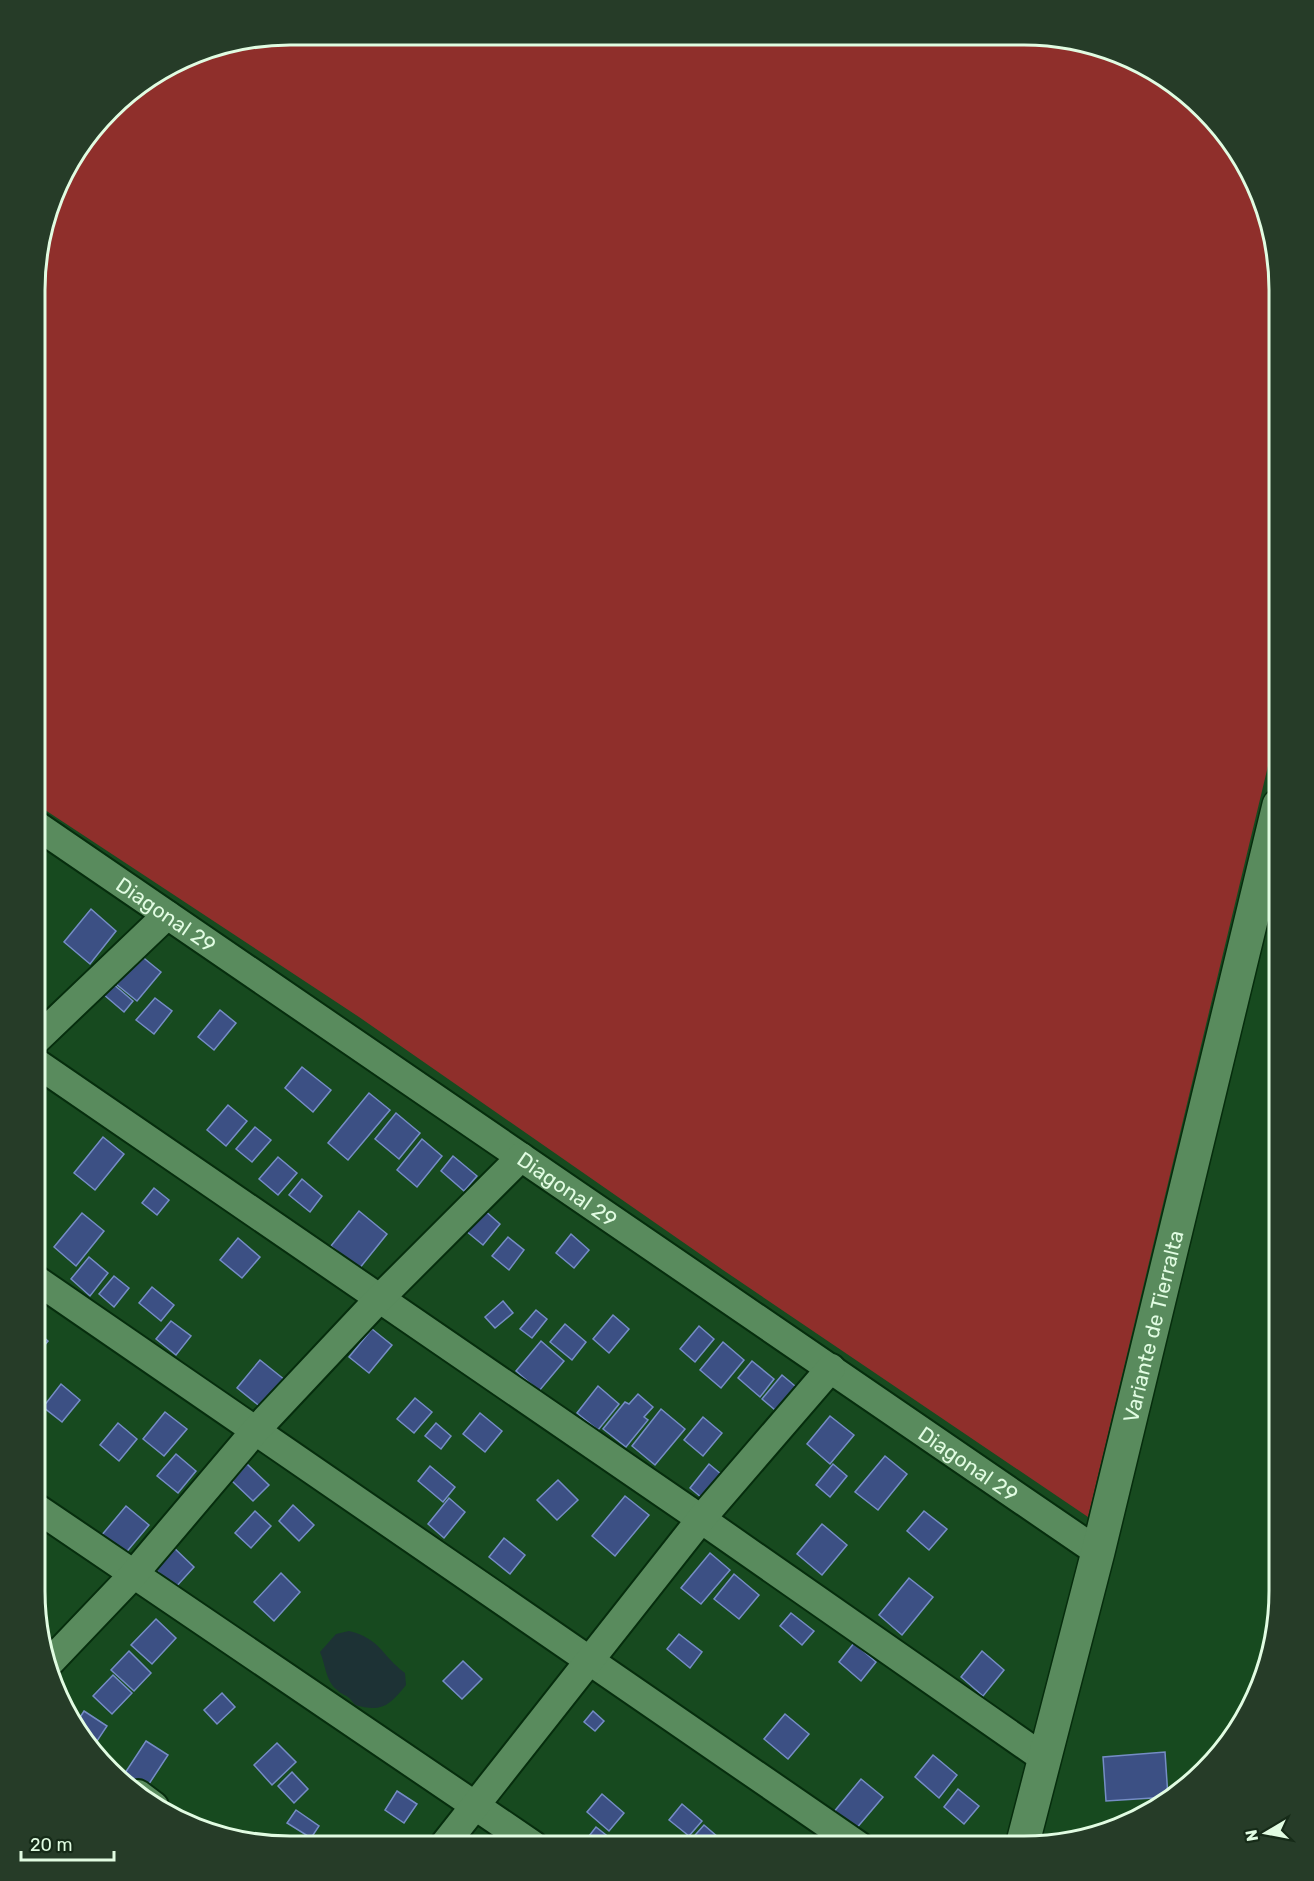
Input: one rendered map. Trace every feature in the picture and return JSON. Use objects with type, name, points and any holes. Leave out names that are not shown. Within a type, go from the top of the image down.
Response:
[{"type":"main road","name":"Variante de Tierralta","points":[[1025,1836],[1098,1552],[1269,846]]},
{"type":"street","name":"Diagonal 29","points":[[45,831],[1098,1552]]},
{"type":"street","points":[[45,1031],[167,915]]},
{"type":"street","points":[[45,1069],[1045,1759]]},
{"type":"street","points":[[54,1658],[133,1575],[255,1431],[379,1299],[521,1157]]},
{"type":"street","points":[[45,1286],[844,1836]]},
{"type":"street","points":[[451,1836],[701,1520],[831,1368]]},
{"type":"street","points":[[45,1514],[520,1836]]},
{"type":"shaded area","points":[[290,45],[1024,45],[1056,47],[1088,53],[1132,70],[1160,86],[1186,106],[1208,128],[1228,154],[1244,182],[1261,226],[1267,258],[1269,290],[1269,762],[1088,1517],[723,1270],[359,1017],[45,810],[45,290],[47,258],[53,226],[70,182],[86,154],[106,128],[128,106],[154,86],[182,70],[226,53],[258,47]]},
{"type":"water","points":[[349,1631],[368,1638],[405,1673],[406,1685],[385,1706],[372,1708],[355,1705],[330,1681],[320,1652],[336,1634]]},
{"type":"building","points":[[91,909],[116,931],[90,964],[64,942]]},
{"type":"building","points":[[140,955],[161,972],[137,1001],[116,984]]},
{"type":"building","points":[[112,983],[133,1001],[124,1012],[103,994]]},
{"type":"building","points":[[155,998],[172,1011],[154,1034],[136,1020]]},
{"type":"building","points":[[220,1010],[236,1023],[214,1050],[198,1037]]},
{"type":"building","points":[[302,1067],[331,1090],[313,1112],[285,1088]]},
{"type":"building","points":[[369,1093],[390,1110],[348,1160],[328,1143]]},
{"type":"building","points":[[228,1105],[247,1121],[226,1146],[207,1130]]},
{"type":"building","points":[[396,1113],[420,1133],[399,1159],[375,1139]]},
{"type":"building","points":[[255,1127],[271,1140],[252,1162],[236,1149]]},
{"type":"building","points":[[103,1137],[124,1154],[95,1190],[74,1173]]},
{"type":"building","points":[[422,1139],[442,1156],[417,1187],[397,1170]]},
{"type":"building","points":[[453,1156],[477,1176],[464,1191],[441,1171]]},
{"type":"building","points":[[278,1157],[297,1173],[278,1195],[259,1179]]},
{"type":"building","points":[[302,1179],[322,1196],[310,1212],[289,1195]]},
{"type":"building","points":[[154,1188],[169,1200],[157,1215],[142,1203]]},
{"type":"building","points":[[483,1209],[500,1224],[483,1245],[466,1231]]},
{"type":"building","points":[[359,1211],[387,1234],[359,1269],[331,1246]]},
{"type":"building","points":[[82,1213],[104,1231],[76,1266],[54,1247]]},
{"type":"building","points":[[571,1234],[589,1250],[574,1268],[556,1253]]},
{"type":"building","points":[[508,1237],[524,1250],[509,1270],[492,1256]]},
{"type":"building","points":[[238,1238],[260,1257],[242,1278],[220,1260]]},
{"type":"building","points":[[89,1257],[108,1273],[90,1296],[71,1279]]},
{"type":"building","points":[[114,1276],[129,1288],[114,1307],[99,1294]]},
{"type":"building","points":[[152,1287],[174,1305],[161,1321],[139,1303]]},
{"type":"building","points":[[503,1301],[513,1313],[495,1328],[485,1317]]},
{"type":"building","points":[[536,1310],[547,1319],[532,1338],[520,1329]]},
{"type":"building","points":[[613,1315],[629,1329],[609,1353],[593,1339]]},
{"type":"building","points":[[171,1321],[191,1336],[176,1355],[156,1339]]},
{"type":"building","points":[[565,1324],[586,1342],[572,1360],[550,1342]]},
{"type":"building","points":[[699,1326],[714,1339],[695,1362],[680,1349]]},
{"type":"building","points":[[372,1329],[392,1345],[369,1373],[349,1357]]},
{"type":"building","points":[[541,1341],[564,1361],[539,1391],[516,1371]]},
{"type":"building","points":[[723,1342],[744,1360],[721,1388],[700,1370]]},
{"type":"building","points":[[260,1360],[285,1380],[262,1408],[237,1388]]},
{"type":"building","points":[[752,1361],[774,1379],[760,1397],[738,1378]]},
{"type":"building","points":[[782,1375],[801,1391],[781,1415],[762,1399]]},
{"type":"building","points":[[61,1384],[80,1400],[62,1422],[45,1409],[45,1404]]},
{"type":"building","points":[[598,1386],[619,1404],[598,1430],[577,1413]]},
{"type":"building","points":[[638,1394],[653,1407],[644,1417],[648,1420],[626,1447],[603,1429],[625,1402],[629,1404]]},
{"type":"building","points":[[415,1398],[432,1412],[414,1433],[397,1419]]},
{"type":"building","points":[[661,1409],[685,1429],[655,1465],[632,1446]]},
{"type":"building","points":[[165,1412],[187,1429],[164,1456],[143,1439]]},
{"type":"building","points":[[480,1413],[502,1431],[485,1452],[463,1434]]},
{"type":"building","points":[[830,1416],[854,1435],[830,1464],[807,1444]]},
{"type":"building","points":[[703,1417],[722,1433],[703,1456],[684,1440]]},
{"type":"building","points":[[118,1423],[137,1439],[119,1461],[100,1445]]},
{"type":"building","points":[[436,1423],[451,1436],[441,1449],[425,1436]]},
{"type":"building","points":[[176,1454],[196,1471],[178,1493],[157,1476]]},
{"type":"building","points":[[885,1456],[907,1474],[878,1510],[855,1492]]},
{"type":"building","points":[[247,1464],[269,1485],[253,1501],[232,1481]]},
{"type":"building","points":[[709,1464],[727,1479],[708,1503],[690,1488]]},
{"type":"building","points":[[833,1464],[847,1476],[830,1497],[816,1485]]},
{"type":"building","points":[[430,1466],[455,1487],[443,1502],[418,1481]]},
{"type":"building","points":[[558,1480],[578,1500],[557,1520],[537,1500]]},
{"type":"building","points":[[625,1496],[649,1515],[615,1556],[592,1536]]},
{"type":"building","points":[[449,1498],[465,1512],[444,1538],[428,1524]]},
{"type":"building","points":[[293,1505],[314,1525],[299,1541],[279,1521]]},
{"type":"building","points":[[126,1506],[149,1525],[124,1555],[101,1536]]},
{"type":"building","points":[[255,1511],[271,1526],[251,1548],[235,1533]]},
{"type":"building","points":[[924,1511],[947,1529],[929,1550],[907,1531]]},
{"type":"building","points":[[822,1524],[847,1545],[822,1575],[797,1554]]},
{"type":"building","points":[[504,1538],[525,1555],[510,1574],[489,1557]]},
{"type":"building","points":[[170,1544],[194,1567],[175,1588],[151,1565]]},
{"type":"building","points":[[710,1553],[730,1570],[701,1604],[681,1588]]},
{"type":"building","points":[[281,1573],[300,1592],[274,1621],[254,1602]]},
{"type":"building","points":[[734,1574],[759,1595],[739,1619],[714,1599]]},
{"type":"building","points":[[909,1578],[933,1597],[902,1635],[879,1615]]},
{"type":"building","points":[[791,1613],[814,1631],[802,1645],[780,1626]]},
{"type":"building","points":[[156,1619],[176,1638],[152,1664],[131,1645]]},
{"type":"building","points":[[679,1634],[702,1652],[690,1668],[667,1649]]},
{"type":"building","points":[[854,1643],[876,1662],[861,1681],[839,1662]]},
{"type":"building","points":[[129,1651],[151,1673],[134,1691],[111,1670]]},
{"type":"building","points":[[982,1651],[1004,1670],[983,1696],[961,1677]]},
{"type":"building","points":[[463,1661],[482,1679],[462,1699],[443,1681]]},
{"type":"building","points":[[113,1675],[132,1693],[112,1714],[93,1696]]},
{"type":"building","points":[[222,1693],[235,1707],[217,1724],[204,1710]]},
{"type":"building","points":[[84,1711],[107,1726],[97,1741],[86,1727],[80,1717]]},
{"type":"building","points":[[593,1711],[604,1721],[595,1731],[584,1722]]},
{"type":"building","points":[[785,1714],[809,1734],[788,1759],[764,1739]]},
{"type":"building","points":[[146,1741],[168,1755],[147,1787],[125,1772]]},
{"type":"building","points":[[277,1743],[296,1762],[272,1785],[254,1765]]},
{"type":"building","points":[[1165,1752],[1167,1789],[1155,1798],[1106,1801],[1103,1757]]},
{"type":"building","points":[[933,1755],[957,1775],[939,1798],[915,1777]]},
{"type":"building","points":[[292,1772],[308,1789],[294,1803],[278,1786]]},
{"type":"building","points":[[861,1779],[883,1797],[855,1830],[833,1813]]},
{"type":"building","points":[[958,1789],[979,1806],[964,1824],[944,1807]]},
{"type":"building","points":[[397,1791],[417,1804],[404,1823],[385,1810]]},
{"type":"building","points":[[602,1794],[624,1813],[609,1831],[587,1812]]},
{"type":"building","points":[[682,1804],[702,1821],[689,1836],[669,1820]]},
{"type":"building","points":[[296,1810],[319,1826],[312,1836],[308,1836],[287,1823]]},
{"type":"building","points":[[704,1825],[717,1836],[694,1836]]},
{"type":"building","points":[[596,1827],[607,1836],[589,1836]]}]
